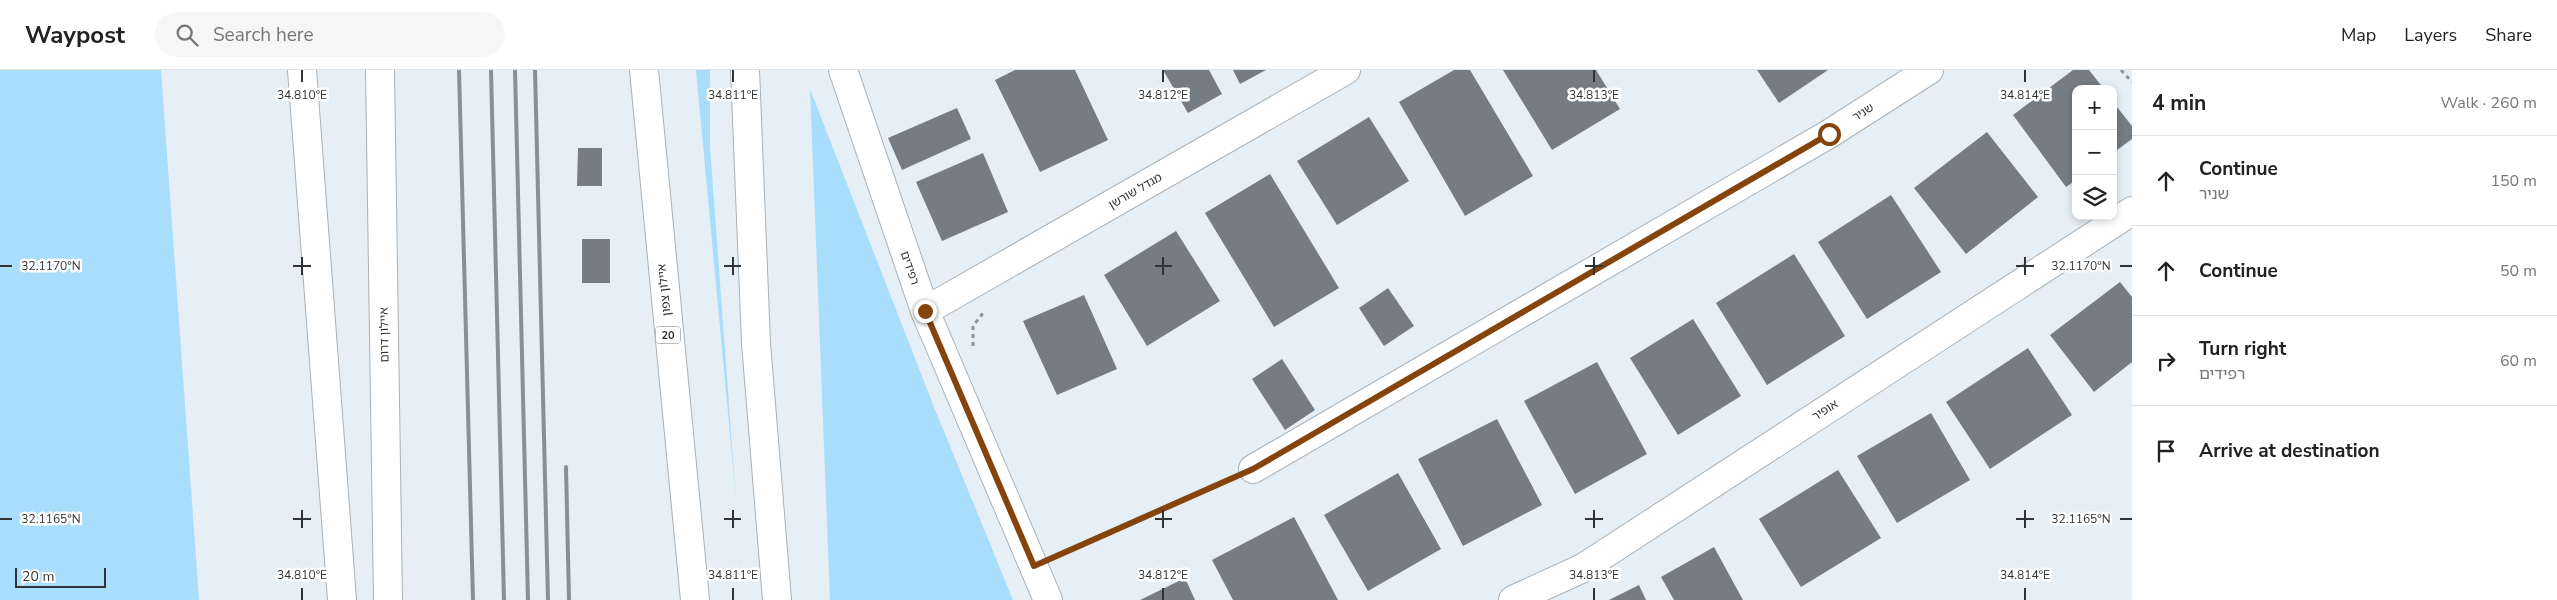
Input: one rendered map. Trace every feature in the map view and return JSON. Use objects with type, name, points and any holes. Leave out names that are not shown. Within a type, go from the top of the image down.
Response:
[{"type":"main road","points":[[302,70],[342,600]]},
{"type":"main road","name":"איילון דרום","points":[[380,70],[388,600]]},
{"type":"main road","name":"איילון צפון","points":[[644,70],[695,600]]},
{"type":"main road","points":[[745,70],[756,343],[777,600]]},
{"type":"main road","name":"רפידים","points":[[844,70],[925,311],[1048,600]]},
{"type":"main road","name":"מגדל שורשן","points":[[925,311],[1346,70]]},
{"type":"main road","name":"שניר","points":[[1253,469],[1829,134],[1929,70]]},
{"type":"main road","name":"אופיר","points":[[1513,600],[1583,568],[2132,211]]},
{"type":"path","points":[[2121,70],[2132,82]]},
{"type":"path","points":[[973,352],[973,326],[985,311]]},
{"type":"path","points":[[1034,566],[1253,469]]},
{"type":"shaded area","points":[[0,70],[161,70],[199,600],[0,600]]},
{"type":"shaded area","points":[[696,70],[710,70],[710,147],[736,499]]},
{"type":"shaded area","points":[[810,89],[934,407],[1013,600],[830,600]]},
{"type":"building","points":[[1015,70],[1075,70],[1108,140],[1040,172],[995,80]]},
{"type":"building","points":[[1163,70],[1209,70],[1222,94],[1188,113]]},
{"type":"building","points":[[1233,70],[1266,70],[1240,84]]},
{"type":"building","points":[[1454,70],[1470,70],[1533,176],[1465,216],[1399,102]]},
{"type":"building","points":[[1503,70],[1596,70],[1620,109],[1552,150]]},
{"type":"building","points":[[1757,70],[1828,70],[1779,103]]},
{"type":"building","points":[[2073,70],[2089,70],[2101,85],[2072,85],[2072,183],[2066,187],[2013,115]]},
{"type":"building","points":[[2117,107],[2132,126],[2132,139],[2117,150]]},
{"type":"building","points":[[957,108],[971,139],[902,170],[888,138]]},
{"type":"building","points":[[1369,117],[1409,181],[1337,225],[1297,161]]},
{"type":"building","points":[[1987,132],[2038,197],[1966,254],[1914,188]]},
{"type":"building","points":[[578,148],[602,148],[602,186],[577,186]]},
{"type":"building","points":[[983,153],[1008,212],[942,241],[916,182]]},
{"type":"building","points":[[1270,174],[1339,288],[1274,327],[1205,213]]},
{"type":"building","points":[[1891,195],[1941,272],[1867,319],[1818,242]]},
{"type":"building","points":[[1176,231],[1220,301],[1147,346],[1104,275]]},
{"type":"building","points":[[582,239],[610,239],[610,283],[582,283]]},
{"type":"building","points":[[1794,254],[1845,336],[1767,385],[1716,303]]},
{"type":"building","points":[[2120,282],[2132,297],[2132,362],[2094,392],[2050,335]]},
{"type":"building","points":[[1388,288],[1414,326],[1384,346],[1359,308]]},
{"type":"building","points":[[1084,295],[1117,369],[1057,395],[1023,321]]},
{"type":"building","points":[[1693,319],[1741,396],[1678,435],[1630,358]]},
{"type":"building","points":[[2028,348],[2072,415],[1990,469],[1946,402]]},
{"type":"building","points":[[1282,359],[1315,410],[1285,430],[1252,379]]},
{"type":"building","points":[[1597,362],[1647,454],[1575,494],[1524,401]]},
{"type":"building","points":[[1931,413],[1970,480],[1897,523],[1857,456]]},
{"type":"building","points":[[1497,419],[1542,505],[1463,546],[1418,459]]},
{"type":"building","points":[[1838,470],[1881,538],[1801,587],[1759,519]]},
{"type":"building","points":[[1398,473],[1441,549],[1368,591],[1324,515]]},
{"type":"building","points":[[1294,517],[1338,600],[1233,600],[1212,560]]},
{"type":"building","points":[[1714,547],[1743,600],[1674,600],[1661,577]]},
{"type":"building","points":[[1185,578],[1195,600],[1140,600]]},
{"type":"building","points":[[1639,585],[1646,600],[1609,600]]},
{"type":"railway","points":[[459,70],[473,600]]},
{"type":"railway","points":[[491,70],[504,600]]},
{"type":"railway","points":[[515,70],[528,600]]},
{"type":"railway","points":[[535,70],[548,600]]},
{"type":"railway","points":[[566,467],[569,600]]},
{"type":"route","points":[[925,311],[1034,566],[1253,469],[1829,134]]}]
